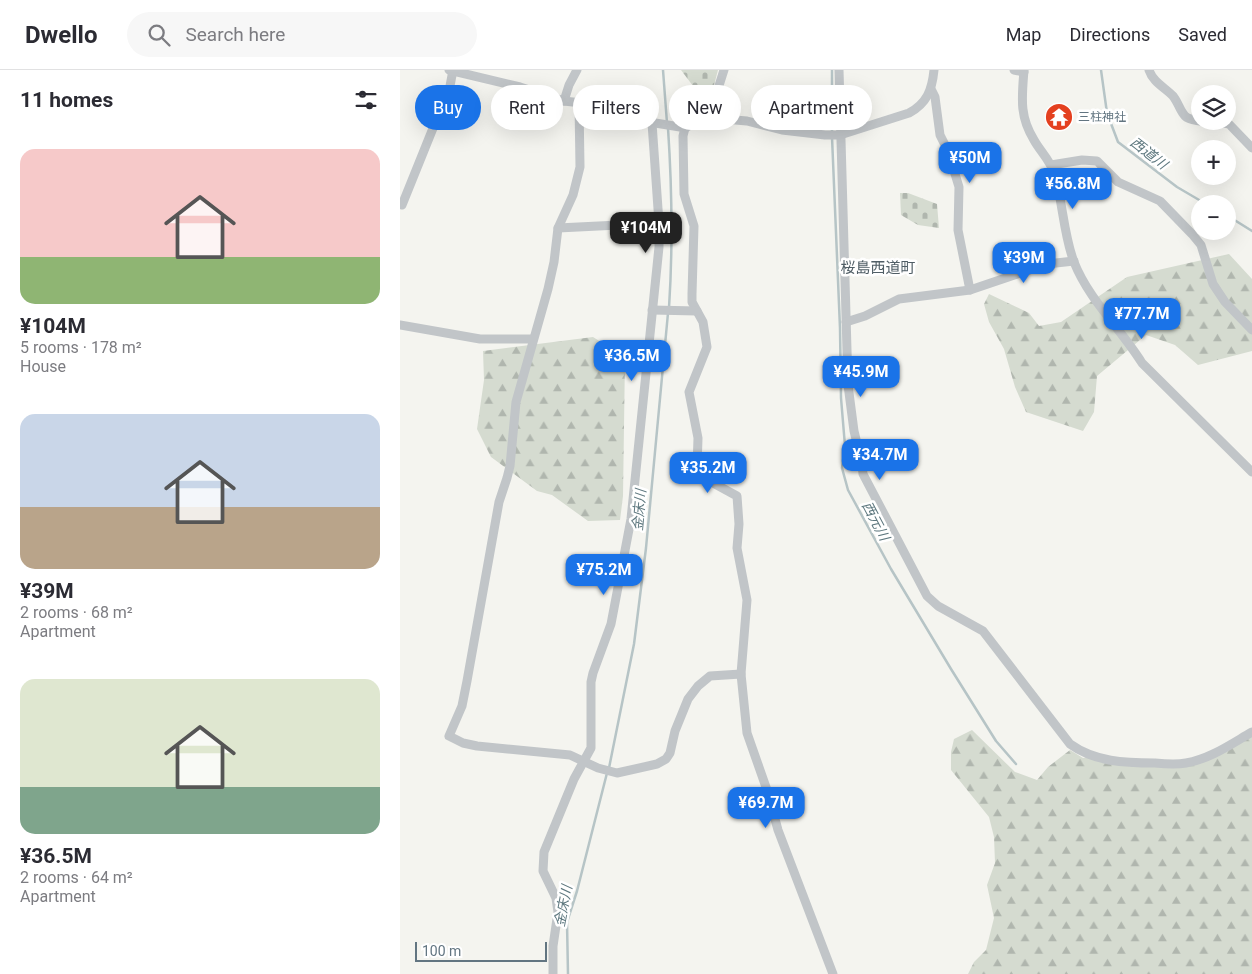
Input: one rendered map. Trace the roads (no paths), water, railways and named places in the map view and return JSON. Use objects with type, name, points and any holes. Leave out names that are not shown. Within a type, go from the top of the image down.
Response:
[{"type":"street","points":[[402,205],[450,86],[452,70],[573,102]]},
{"type":"street","points":[[564,101],[568,85],[577,70]]},
{"type":"street","points":[[719,85],[724,70]]},
{"type":"street","points":[[839,70],[849,404],[863,474],[927,596],[938,606],[983,631],[1070,744],[1082,752],[1097,757],[1130,763],[1187,763],[1216,753],[1252,732]]},
{"type":"street","points":[[741,120],[782,130],[825,135],[840,134],[909,113],[919,107],[931,89],[934,70]]},
{"type":"street","points":[[1014,70],[1024,71],[1022,114],[1033,139],[1051,165],[1074,261],[1085,285],[1130,342],[1142,363],[1250,466]]},
{"type":"street","points":[[1149,70],[1155,80],[1173,96],[1184,116],[1191,119]]},
{"type":"street","points":[[931,89],[935,98],[940,135],[948,152],[958,187],[958,230],[970,290]]},
{"type":"street","points":[[579,130],[580,167],[573,195],[558,228],[554,262],[516,402],[510,466],[499,502],[462,706],[449,736],[477,746],[570,754],[598,768],[617,773],[657,764],[666,759],[670,753],[675,730],[688,699],[698,686],[710,676],[741,674]]},
{"type":"street","points":[[553,974],[554,938],[558,912],[556,898],[543,871],[542,858],[574,779],[590,752],[592,742],[591,682],[611,624],[631,518],[655,310],[659,247],[652,130]]},
{"type":"street","points":[[682,130],[684,194],[694,226],[692,302],[703,322],[707,347],[689,392],[698,438],[697,469],[715,484],[737,496],[739,524],[736,548],[747,600],[741,674],[747,733],[767,790],[778,830],[833,974]]},
{"type":"street","points":[[1235,130],[1252,148]]},
{"type":"street","points":[[1051,165],[1082,160],[1097,161],[1118,182],[1160,201],[1201,245],[1213,284],[1225,302],[1252,330]]},
{"type":"street","points":[[558,228],[659,223]]},
{"type":"street","points":[[846,322],[865,316],[899,299],[970,290],[1047,264],[1074,261]]},
{"type":"street","points":[[655,310],[697,311]]},
{"type":"street","points":[[400,325],[480,339],[533,339]]},
{"type":"waterway","name":"金床川","points":[[663,70],[667,123]]},
{"type":"waterway","name":"西元川","points":[[832,70],[832,132]]},
{"type":"waterway","name":"西道川","points":[[1101,70],[1107,113],[1118,142],[1177,187],[1191,195]]},
{"type":"waterway","name":"金床川","points":[[668,128],[672,218],[669,308]]},
{"type":"waterway","name":"西元川","points":[[832,137],[841,398],[845,446],[842,468],[848,490],[891,569],[951,669],[996,741],[1016,764]]},
{"type":"waterway","name":"西道川","points":[[1236,221],[1252,231]]},
{"type":"waterway","name":"金床川","points":[[609,768],[634,644],[646,548],[668,313]]},
{"type":"waterway","name":"金床川","points":[[568,974],[567,922],[577,891],[607,773]]},
{"type":"place","name":"三柱神社","points":[[1059,117]]},
{"type":"district","name":"桜島西道町","points":[[878,268]]}]
